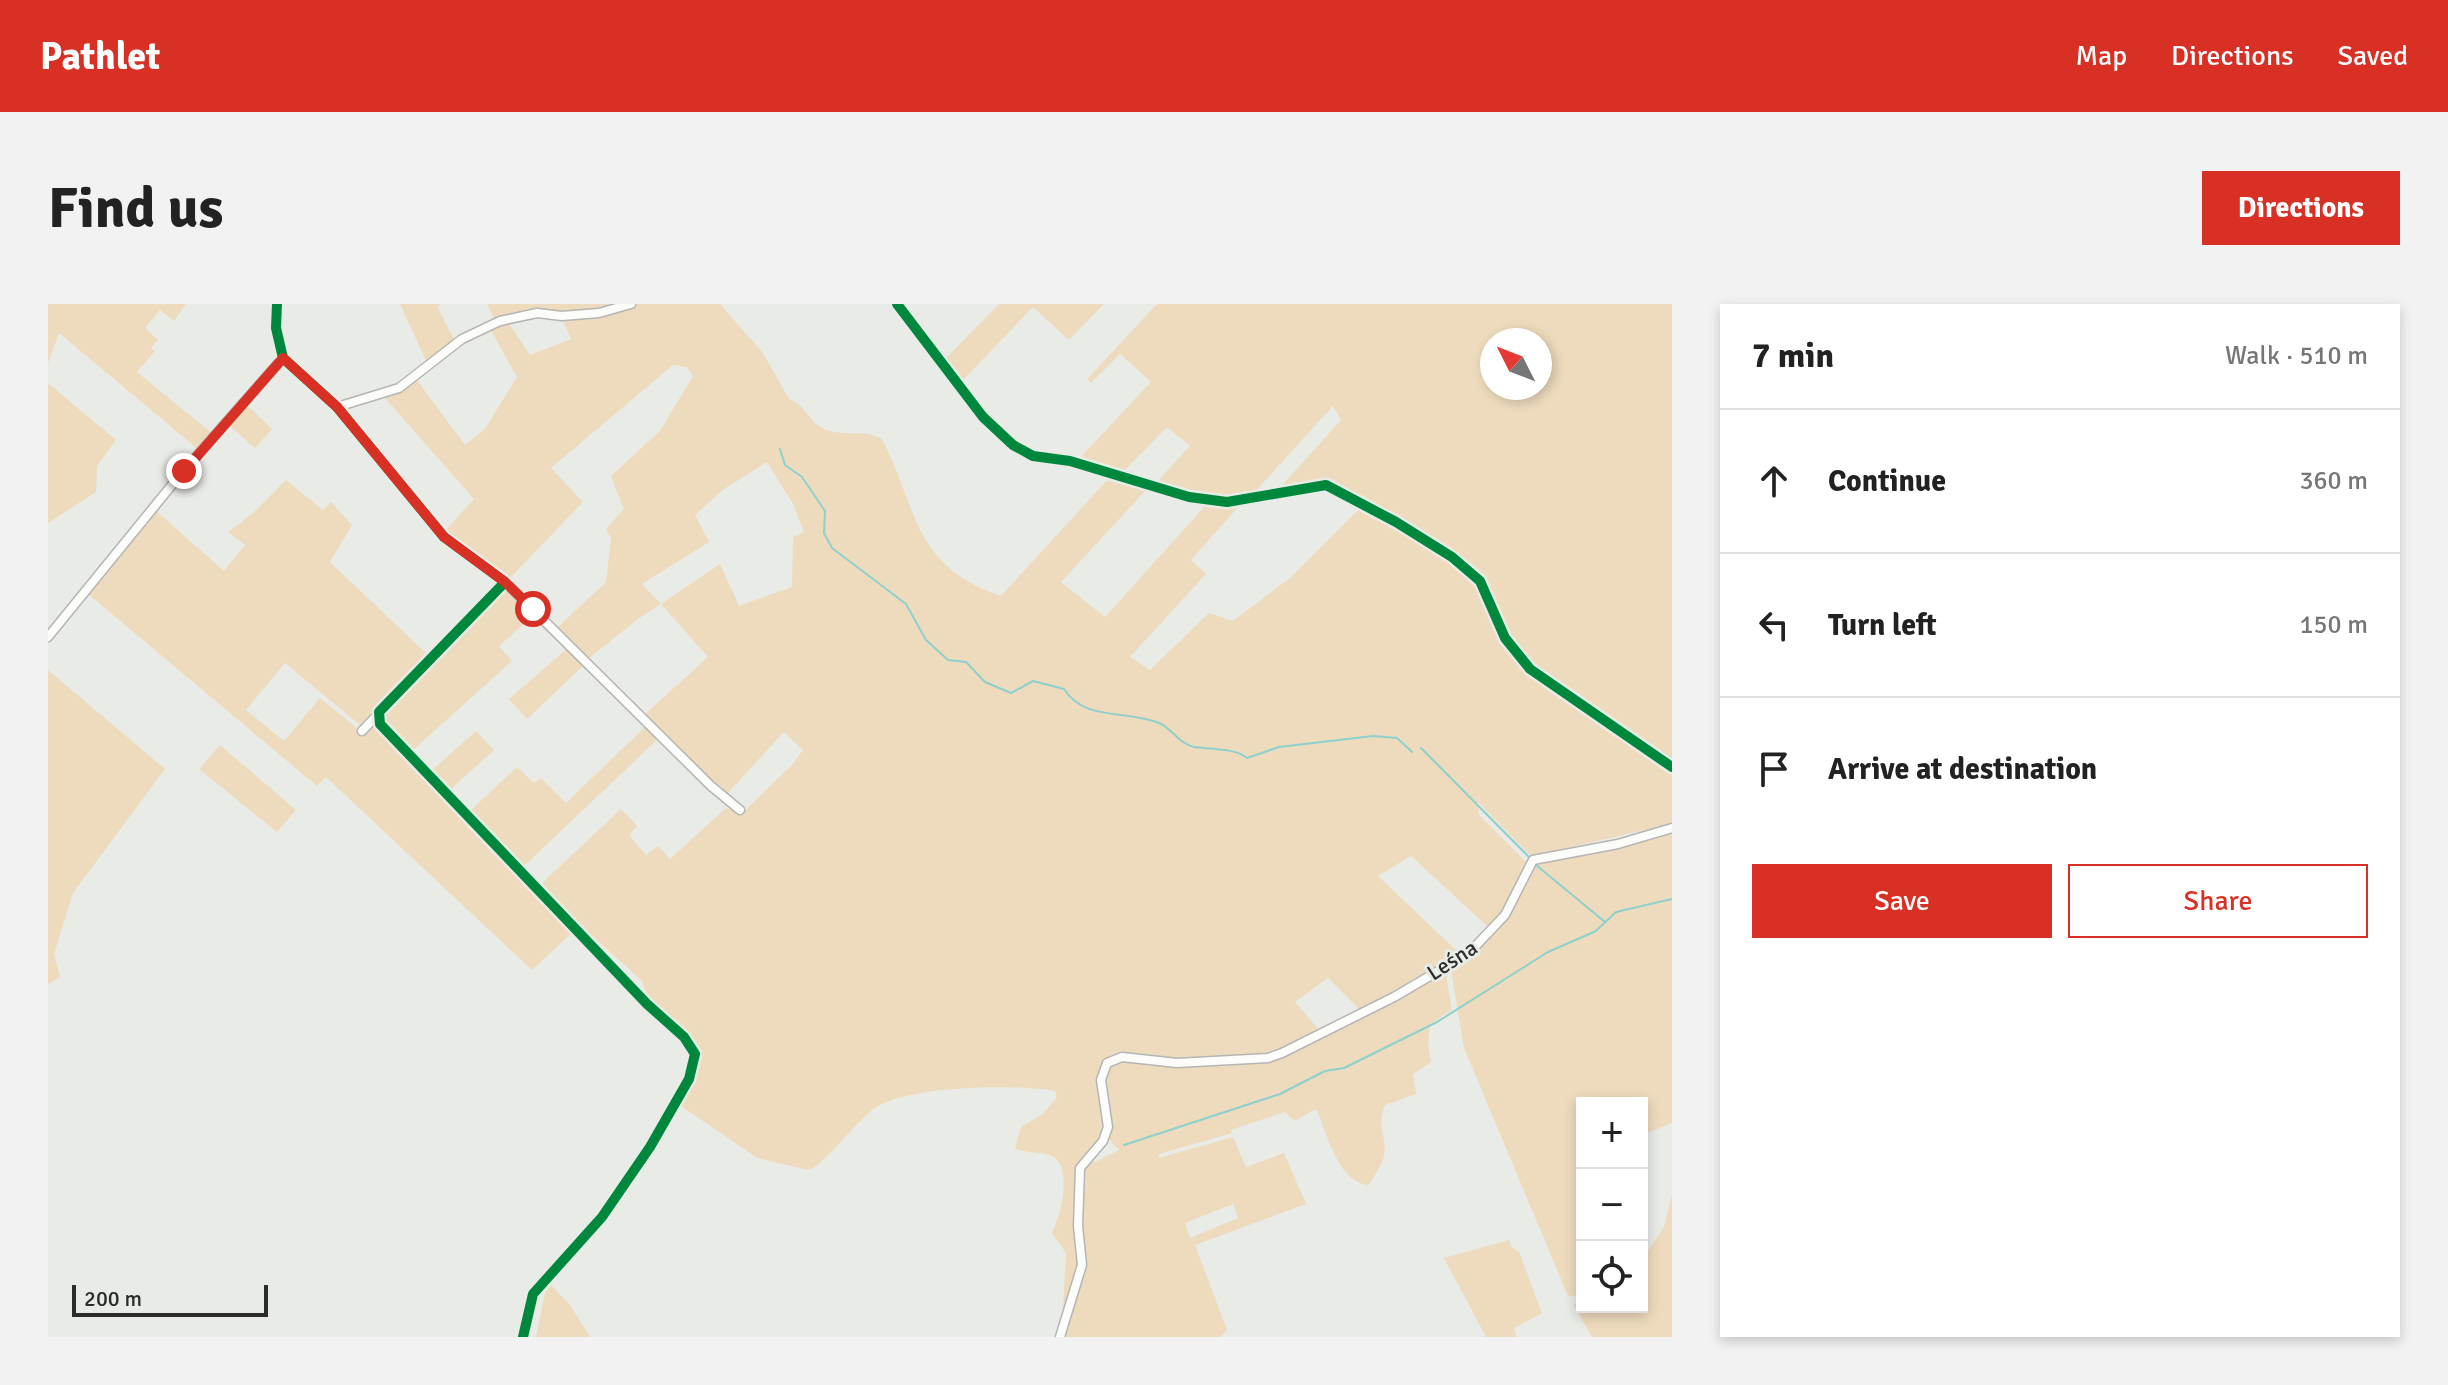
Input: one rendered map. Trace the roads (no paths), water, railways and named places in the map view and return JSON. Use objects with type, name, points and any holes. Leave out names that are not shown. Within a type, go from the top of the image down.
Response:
[{"type":"street","points":[[277,304],[276,328],[283,358],[337,407],[444,537],[505,582],[711,786],[740,810]]},
{"type":"street","points":[[337,407],[399,388],[462,339],[500,321],[537,313],[562,316],[599,313],[631,304]]},
{"type":"street","points":[[897,304],[917,326],[983,417],[1013,445],[1033,456],[1070,461],[1189,497],[1227,502],[1326,485],[1396,522],[1452,557],[1480,581],[1505,638],[1530,669],[1672,767]]},
{"type":"street","points":[[48,637],[180,475],[283,358]]},
{"type":"street","points":[[362,731],[505,582]]},
{"type":"street","name":"Leśna","points":[[1060,1337],[1082,1265],[1078,1211],[1080,1168],[1103,1141],[1108,1127],[1103,1071],[1107,1063],[1122,1057],[1153,1063],[1253,1059],[1282,1053],[1394,997],[1469,953],[1505,915],[1533,860],[1618,844],[1672,828]]},
{"type":"waterway","points":[[780,449],[785,465],[802,477],[825,511],[824,533],[832,548],[906,604],[926,640],[948,660],[966,662],[985,682],[1011,693],[1033,681],[1064,689],[1073,699],[1095,711],[1146,719],[1164,725],[1194,747],[1229,751],[1247,758],[1279,747],[1373,736],[1397,738],[1412,752]]},
{"type":"waterway","points":[[1421,748],[1529,857]]},
{"type":"waterway","points":[[1536,865],[1605,922]]},
{"type":"waterway","points":[[1124,1145],[1280,1094],[1325,1071],[1344,1068],[1437,1022],[1548,952],[1596,931],[1616,912],[1672,899]]}]
